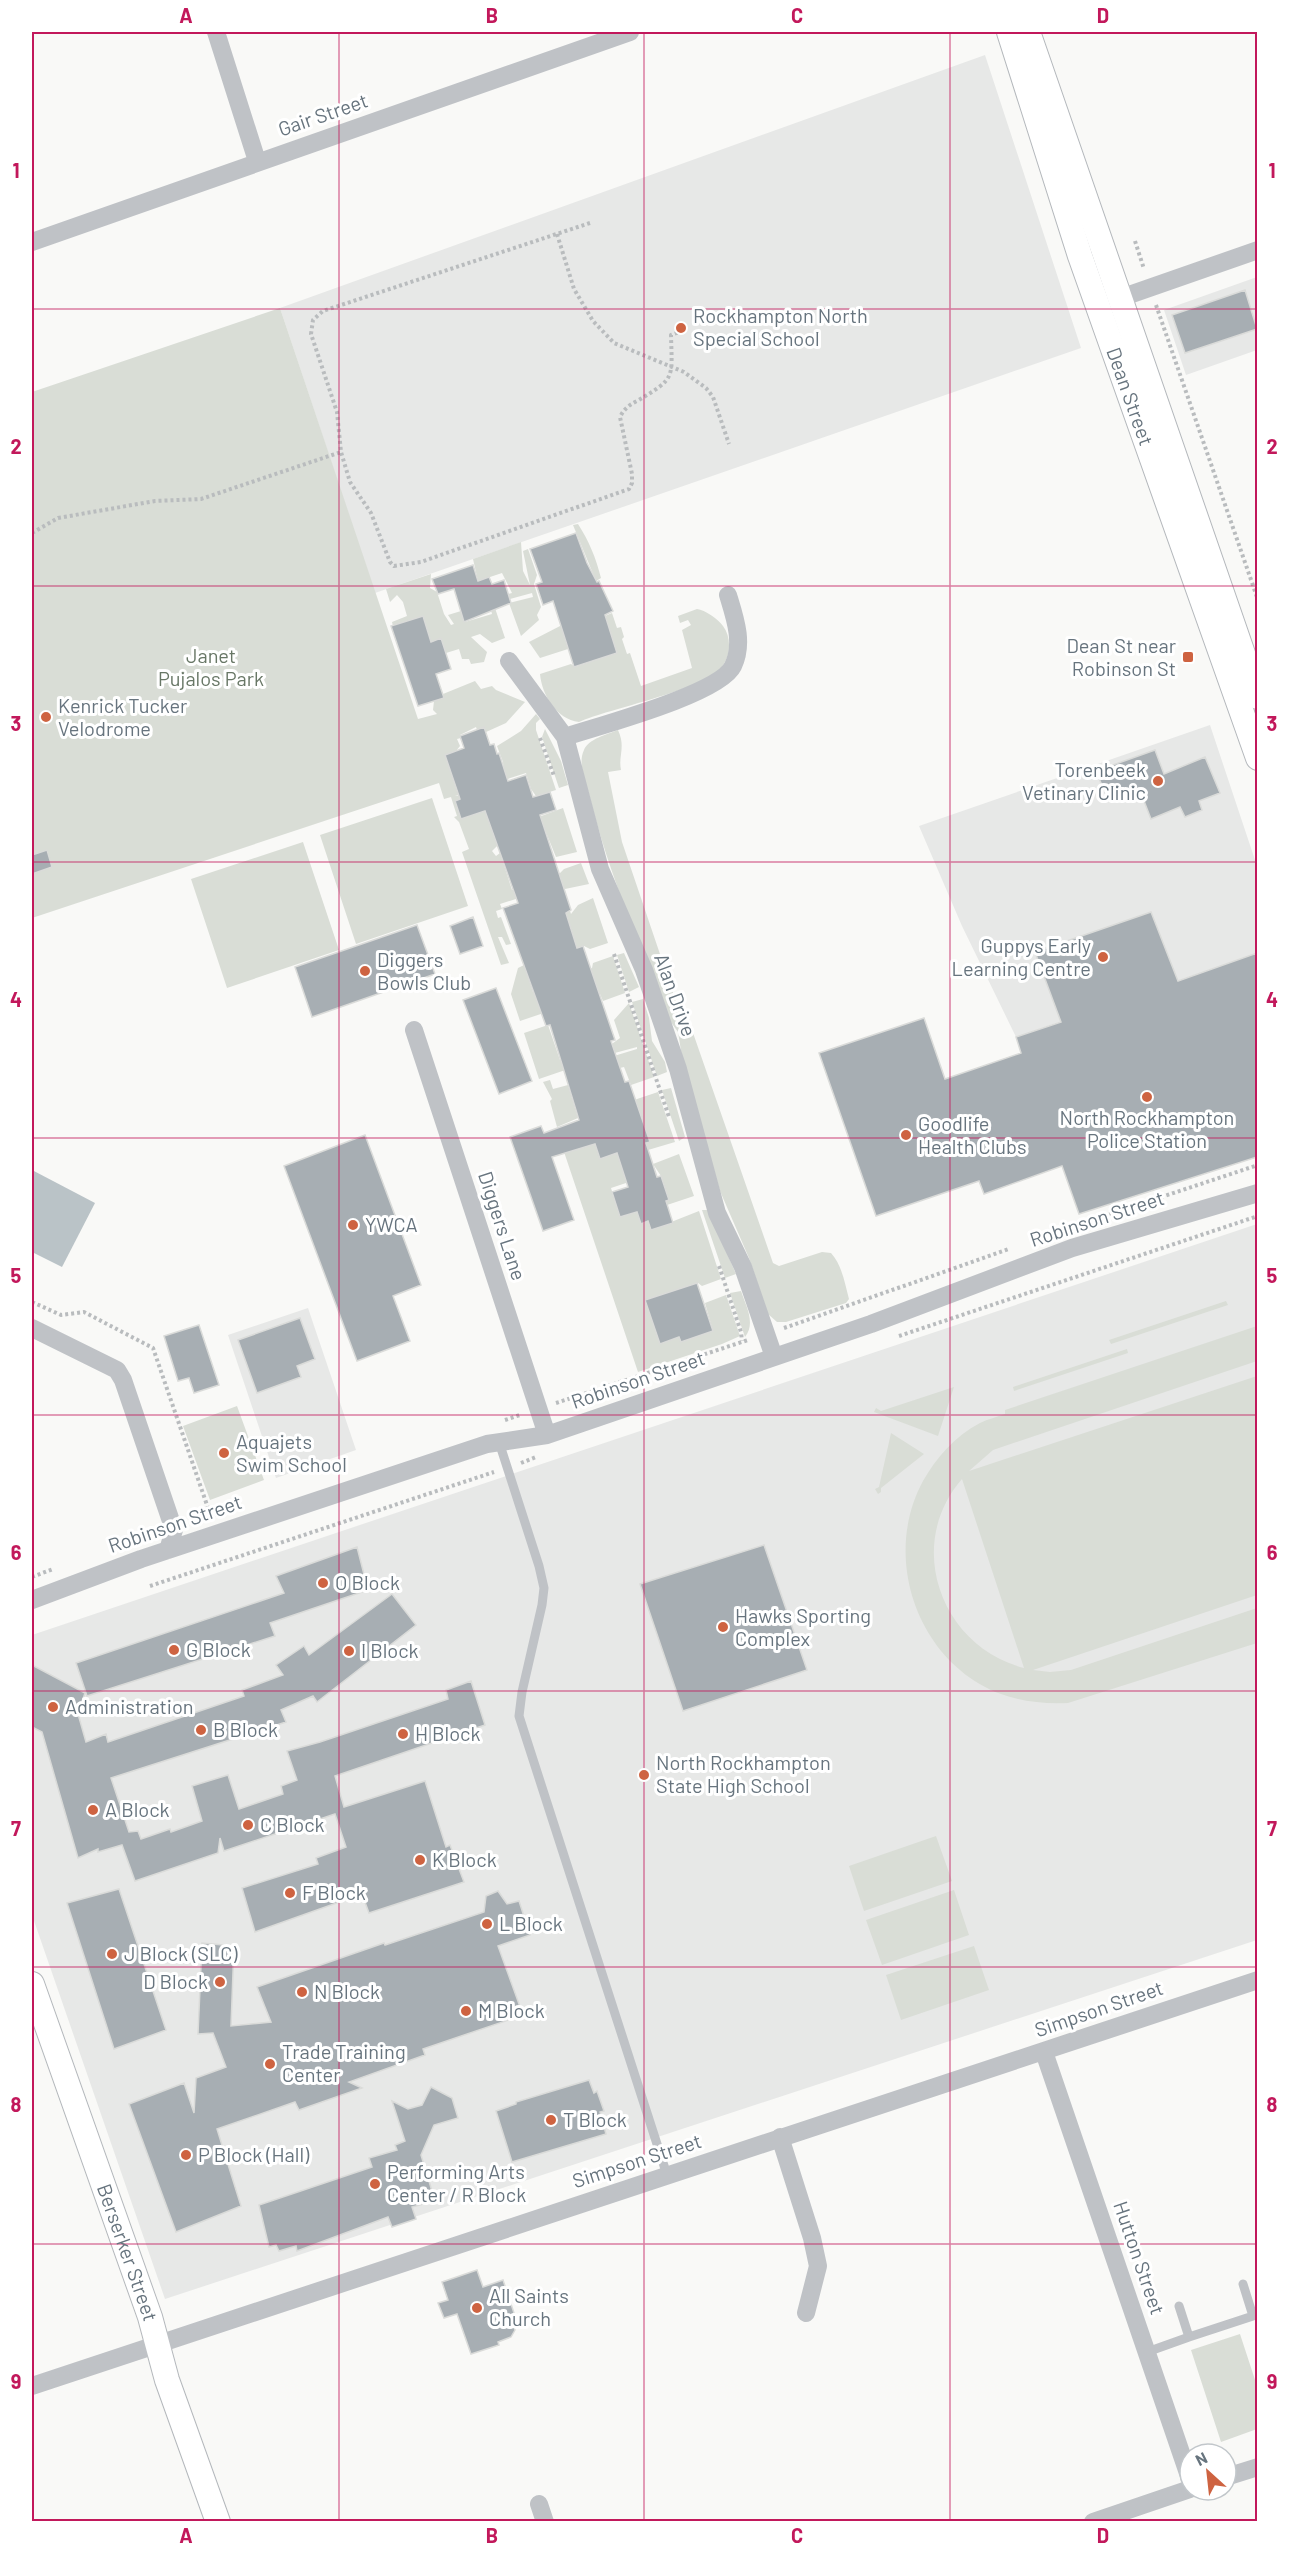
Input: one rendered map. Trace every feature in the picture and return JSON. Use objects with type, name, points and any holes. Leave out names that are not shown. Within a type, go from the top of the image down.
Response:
[{"type":"main road","name":"Dean Street","points":[[1009,32],[1257,697]]},
{"type":"main road","name":"Dean Street","points":[[1028,32],[1109,302],[1257,758]]},
{"type":"main road","name":"Berserker Street","points":[[32,1984],[150,2317],[167,2380],[218,2522]]},
{"type":"street","points":[[216,32],[257,161]]},
{"type":"street","name":"Gair Street","points":[[32,242],[257,161],[630,32]]},
{"type":"street","points":[[1109,302],[1153,296],[1257,250]]},
{"type":"street","points":[[565,737],[699,692],[720,680],[732,669],[737,654],[737,624],[728,595]]},
{"type":"street","name":"Alan Drive","points":[[509,661],[565,737],[600,869],[644,970],[678,1068],[717,1213],[743,1267],[774,1357]]},
{"type":"street","name":"Diggers Lane","points":[[414,1030],[547,1435]]},
{"type":"street","name":"Robinson Street","points":[[32,1600],[168,1550],[476,1447],[547,1435],[871,1324],[1072,1248],[1257,1193]]},
{"type":"street","points":[[32,1328],[117,1370],[123,1380],[174,1530],[168,1550]]},
{"type":"street","name":"Simpson Street","points":[[32,2386],[156,2343],[1257,1980]]},
{"type":"street","name":"Hutton Street","points":[[1044,2052],[1178,2444]]},
{"type":"street","points":[[780,2137],[812,2238],[818,2266],[806,2313]]},
{"type":"street","points":[[1238,2473],[1257,2467]]},
{"type":"street","points":[[1093,2522],[1178,2493]]},
{"type":"street","points":[[539,2504],[545,2522]]},
{"type":"lane","points":[[499,1442],[544,1588],[519,1716],[667,2175]]},
{"type":"lane","points":[[1147,2352],[1253,2316],[1243,2284]]},
{"type":"lane","points":[[1179,2306],[1189,2337]]},
{"type":"path","points":[[590,223],[323,311],[310,327],[337,412],[342,452],[350,482],[371,513],[390,562],[394,566],[401,567],[421,562],[629,489],[632,474],[620,417],[629,406],[665,385],[672,367],[671,335],[682,331]]},
{"type":"path","points":[[556,234],[574,289],[593,321],[614,343],[672,367],[699,382],[713,397],[729,444]]},
{"type":"path","points":[[1135,241],[1144,269]]},
{"type":"path","points":[[1153,296],[1257,600]]},
{"type":"path","points":[[32,533],[58,518],[155,501],[201,499],[342,452]]},
{"type":"path","points":[[549,718],[538,729],[554,779]]},
{"type":"path","points":[[612,949],[673,1128]]},
{"type":"path","points":[[716,1256],[742,1341]]},
{"type":"shaded area","name":"Rockhampton North Special School","points":[[985,55],[1081,348],[375,593],[280,308]]},
{"type":"shaded area","points":[[1257,277],[1257,350],[1186,375],[1164,310]]},
{"type":"shaded area","points":[[1210,725],[1257,866],[1257,953],[1016,1037],[962,926],[919,826]]},
{"type":"shaded area","points":[[32,1170],[95,1203],[62,1267],[32,1252]]},
{"type":"shaded area","name":"North Rockhampton State High School","points":[[1257,1224],[1257,1940],[165,2299],[32,1915],[32,1635]]},
{"type":"shaded area","points":[[308,1308],[356,1450],[276,1478],[228,1335]]},
{"type":"green space","name":"Janet Pujalos Park","points":[[280,308],[418,719],[437,714],[433,710],[434,701],[444,698],[443,694],[475,681],[481,689],[492,686],[496,690],[525,702],[506,723],[486,732],[484,728],[477,730],[476,727],[460,735],[461,738],[457,739],[460,746],[456,751],[445,755],[457,791],[504,775],[503,762],[497,746],[521,731],[536,714],[540,719],[536,723],[536,730],[556,790],[536,796],[526,773],[455,796],[464,795],[465,797],[455,801],[461,819],[484,809],[536,818],[563,808],[577,852],[556,857],[545,830],[498,845],[492,851],[496,856],[500,853],[512,890],[559,874],[564,869],[581,863],[589,884],[565,889],[560,885],[500,904],[502,909],[496,911],[498,918],[501,917],[511,944],[506,945],[502,937],[498,937],[509,963],[501,965],[462,852],[469,849],[459,822],[454,817],[457,816],[451,797],[444,799],[439,783],[32,918],[32,392]]},
{"type":"green space","points":[[578,524],[597,564],[601,578],[596,581],[573,525]]},
{"type":"green space","points":[[521,542],[523,571],[530,585],[523,551],[528,549],[537,575],[534,584],[541,607],[537,615],[539,620],[521,636],[509,603],[533,597],[532,593],[510,599],[508,594],[512,593],[502,573],[478,581],[473,559]]},
{"type":"green space","points":[[431,574],[430,588],[437,592],[444,614],[451,625],[454,624],[448,615],[461,611],[465,622],[492,614],[491,610],[495,608],[505,638],[492,643],[480,634],[471,637],[487,652],[484,662],[471,664],[469,659],[462,659],[459,649],[446,653],[441,638],[431,642],[423,616],[393,626],[392,622],[407,616],[403,602],[397,595],[390,602],[386,589]]},
{"type":"green space","points":[[697,609],[721,623],[728,636],[729,648],[724,664],[709,677],[675,692],[579,722],[563,716],[547,698],[540,674],[571,664],[575,667],[617,653],[605,616],[612,613],[617,628],[621,627],[627,654],[630,653],[641,686],[692,668],[682,630],[691,625],[688,620],[680,623],[678,616]]},
{"type":"green space","points":[[562,625],[568,649],[540,658],[529,642]]},
{"type":"green space","points":[[545,729],[561,761],[568,785],[559,788],[542,737]]},
{"type":"green space","points":[[618,730],[622,746],[621,770],[608,772],[622,842],[682,1019],[692,1030],[773,1263],[779,1266],[822,1252],[831,1253],[843,1275],[849,1299],[846,1303],[786,1322],[777,1322],[768,1314],[749,1258],[720,1191],[682,1057],[678,1032],[668,1018],[626,909],[606,854],[583,774],[582,756],[586,746],[599,737]]},
{"type":"green space","points":[[432,798],[468,906],[356,944],[320,835]]},
{"type":"green space","points":[[303,842],[339,950],[227,988],[191,879]]},
{"type":"green space","points":[[593,898],[608,943],[590,949],[584,946],[571,949],[566,912],[570,911],[571,914],[578,905]]},
{"type":"green space","points":[[624,953],[639,987],[629,992],[617,955]]},
{"type":"green space","points":[[613,956],[625,993],[603,1001],[600,994],[520,1021],[511,994],[518,968],[524,965],[533,992],[592,968],[593,963]]},
{"type":"green space","points":[[643,999],[649,1018],[652,1041],[665,1062],[667,1072],[657,1076],[632,1002]]},
{"type":"green space","points":[[629,1003],[654,1077],[631,1085],[624,1067],[620,1068],[614,1056],[637,1049],[637,1047],[611,1054],[609,1046],[620,1038],[614,1020]]},
{"type":"green space","points":[[548,1025],[560,1060],[580,1065],[539,1079],[524,1033]]},
{"type":"green space","points":[[550,1080],[553,1089],[568,1085],[578,1118],[557,1127],[550,1101],[552,1099],[543,1082]]},
{"type":"green space","points":[[671,1088],[685,1137],[679,1141],[662,1090]]},
{"type":"green space","points":[[658,1092],[675,1142],[648,1150],[646,1143],[573,1141],[576,1150],[595,1143],[600,1159],[617,1153],[625,1176],[656,1173],[611,1188],[620,1217],[637,1212],[641,1223],[648,1221],[651,1230],[699,1211],[721,1279],[702,1286],[698,1283],[646,1300],[660,1343],[679,1337],[681,1342],[713,1331],[705,1303],[726,1295],[740,1336],[638,1372],[560,1140],[637,1099]]},
{"type":"green space","points":[[679,1154],[694,1196],[667,1205],[666,1201],[669,1200],[661,1176],[653,1164]]},
{"type":"green space","points":[[702,1210],[708,1210],[736,1274],[725,1278]]},
{"type":"green space","points":[[741,1291],[750,1320],[745,1337],[730,1293]]},
{"type":"green space","points":[[1226,1301],[1228,1305],[1111,1344],[1109,1340]]},
{"type":"green space","points":[[1257,1326],[1257,1361],[993,1450],[969,1471],[1257,1376],[1257,1595],[1033,1670],[1050,1672],[1071,1670],[1257,1608],[1257,1643],[1068,1703],[1034,1702],[1001,1694],[972,1679],[948,1658],[929,1633],[915,1605],[907,1574],[906,1542],[911,1511],[923,1481],[947,1448],[971,1428],[1005,1414],[1005,1410]],"holes":[[[962,1479],[1024,1668],[995,1657],[971,1639],[953,1616],[940,1590],[934,1562],[936,1533],[945,1505]]]},
{"type":"green space","points":[[1127,1349],[1128,1353],[1014,1391],[1013,1387]]},
{"type":"green space","points":[[954,1387],[938,1436],[874,1412],[876,1408],[881,1411]]},
{"type":"green space","name":"Aquajets Swim School","points":[[237,1406],[264,1480],[210,1500],[183,1426]]},
{"type":"green space","points":[[891,1433],[924,1454],[881,1488],[878,1494],[875,1489],[879,1487]]},
{"type":"green space","points":[[936,1836],[952,1881],[864,1911],[849,1866]]},
{"type":"green space","points":[[954,1890],[969,1935],[882,1965],[866,1920]]},
{"type":"green space","points":[[974,1946],[989,1990],[901,2020],[886,1975]]},
{"type":"green space","points":[[1240,2334],[1257,2386],[1257,2429],[1221,2442],[1191,2350]]},
{"type":"building","points":[[1245,290],[1257,329],[1185,353],[1172,315]]},
{"type":"building","points":[[576,533],[587,563],[597,582],[599,581],[613,611],[605,615],[617,653],[574,667],[553,601],[543,605],[536,584],[542,582],[530,549]]},
{"type":"building","points":[[473,565],[478,581],[489,577],[492,584],[504,580],[511,603],[464,622],[454,589],[438,594],[432,579]]},
{"type":"building","points":[[423,616],[431,642],[441,638],[451,669],[436,674],[444,698],[418,706],[391,626]]},
{"type":"building","points":[[484,727],[490,745],[494,744],[497,754],[499,753],[508,781],[526,775],[533,797],[550,792],[556,810],[540,815],[571,910],[566,913],[577,948],[583,946],[615,1040],[611,1041],[625,1082],[629,1081],[650,1142],[646,1143],[657,1177],[661,1176],[669,1200],[666,1201],[673,1223],[651,1230],[648,1221],[641,1224],[637,1212],[620,1217],[612,1192],[628,1187],[617,1153],[600,1159],[595,1144],[552,1157],[574,1220],[543,1231],[510,1137],[541,1126],[544,1133],[579,1120],[550,1025],[546,1026],[503,908],[518,903],[485,811],[461,819],[455,801],[460,799],[445,755],[464,748],[460,736]]},
{"type":"building","name":"Torenbeek Vetinary Clinic","points":[[1155,750],[1164,774],[1205,757],[1220,793],[1199,801],[1202,810],[1185,817],[1180,807],[1151,819],[1139,788],[1108,800],[1096,771]]},
{"type":"building","points":[[47,850],[52,867],[32,874],[32,855]]},
{"type":"building","points":[[1151,912],[1178,981],[1257,953],[1257,1157],[1079,1214],[1062,1166],[984,1194],[979,1181],[876,1216],[819,1053],[924,1018],[945,1079],[1021,1053],[1016,1037],[1061,1022],[1035,952]]},
{"type":"building","points":[[473,917],[483,946],[460,954],[450,926]]},
{"type":"building","name":"Diggers Bowls Club","points":[[417,925],[435,974],[312,1017],[295,967]]},
{"type":"building","points":[[496,988],[532,1081],[499,1094],[463,1000]]},
{"type":"building","name":"YWCA","points":[[365,1135],[421,1285],[393,1296],[410,1341],[357,1361],[284,1166]]},
{"type":"building","points":[[697,1283],[713,1331],[681,1342],[679,1337],[660,1344],[645,1300]]},
{"type":"building","points":[[300,1318],[315,1359],[297,1366],[301,1377],[257,1393],[238,1340]]},
{"type":"building","points":[[199,1325],[219,1385],[194,1393],[189,1378],[178,1381],[164,1336]]},
{"type":"building","name":"Hawks Sporting Complex","points":[[764,1545],[807,1670],[683,1711],[640,1584]]},
{"type":"building","name":"G Block","points":[[357,1547],[368,1590],[270,1623],[275,1636],[87,1696],[76,1663],[284,1593],[276,1576]]},
{"type":"building","points":[[392,1594],[416,1625],[317,1702],[313,1696],[281,1710],[286,1722],[111,1778],[129,1832],[138,1831],[141,1839],[170,1829],[171,1832],[202,1821],[192,1786],[228,1775],[239,1809],[283,1794],[281,1786],[297,1780],[287,1751],[448,1699],[446,1690],[471,1681],[485,1725],[335,1776],[344,1807],[425,1781],[446,1847],[450,1845],[464,1882],[369,1913],[362,1894],[255,1932],[242,1888],[318,1864],[316,1858],[346,1847],[335,1814],[224,1851],[220,1838],[218,1853],[135,1881],[122,1845],[98,1852],[98,1849],[78,1858],[42,1732],[32,1727],[32,1665],[85,1693],[78,1714],[86,1742],[106,1734],[108,1742],[244,1696],[242,1690],[283,1675],[276,1665],[304,1646],[309,1655]]},
{"type":"building","name":"J Block (SLC)","points":[[119,1889],[166,2030],[114,2049],[67,1903]]},
{"type":"building","points":[[498,1891],[507,1904],[519,1901],[530,1935],[498,1946],[523,2015],[423,2049],[425,2055],[349,2082],[362,2088],[299,2110],[295,2102],[217,2129],[241,2206],[176,2232],[129,2104],[184,2083],[194,2113],[196,2078],[226,2067],[213,2033],[198,2034],[202,1943],[234,1946],[231,2026],[271,2022],[257,1987],[384,1943],[385,1945],[484,1912],[486,1896]]},
{"type":"building","name":"T Block","points":[[589,2080],[594,2093],[597,2091],[604,2111],[600,2112],[606,2134],[512,2162],[496,2111],[516,2104],[516,2102]]},
{"type":"building","name":"Performing Arts Center / R Block","points":[[431,2087],[452,2098],[458,2118],[434,2125],[421,2155],[435,2201],[412,2207],[416,2219],[392,2227],[388,2217],[297,2251],[296,2246],[279,2251],[276,2245],[269,2247],[259,2205],[372,2167],[369,2158],[397,2150],[395,2145],[405,2141],[392,2101],[408,2109],[422,2105]]},
{"type":"building","name":"All Saints Church","points":[[477,2270],[483,2287],[503,2280],[515,2316],[511,2317],[515,2330],[511,2337],[498,2342],[499,2345],[471,2354],[457,2314],[444,2318],[438,2303],[448,2300],[442,2282]]},
{"type":"place","name":"Rockhampton North Special School","points":[[681,328]]},
{"type":"place","name":"Dean St near Robinson St","points":[[1188,657]]},
{"type":"place","name":"Kenrick Tucker Velodrome","points":[[46,717]]},
{"type":"place","name":"Torenbeek Vetinary Clinic","points":[[1158,781]]},
{"type":"place","name":"Guppys Early Learning Centre","points":[[1103,957]]},
{"type":"place","name":"Diggers Bowls Club","points":[[365,971]]},
{"type":"place","name":"North Rockhampton Police Station","points":[[1147,1097]]},
{"type":"place","name":"Goodlife Health Clubs","points":[[906,1135]]},
{"type":"place","name":"YWCA","points":[[353,1225]]},
{"type":"place","name":"Aquajets Swim School","points":[[224,1453]]},
{"type":"place","name":"O Block","points":[[323,1583]]},
{"type":"place","name":"Hawks Sporting Complex","points":[[723,1627]]},
{"type":"place","name":"G Block","points":[[174,1650]]},
{"type":"place","name":"I Block","points":[[349,1651]]},
{"type":"place","name":"Administration","points":[[53,1707]]},
{"type":"place","name":"B Block","points":[[201,1730]]},
{"type":"place","name":"H Block","points":[[403,1734]]},
{"type":"place","name":"North Rockhampton State High School","points":[[644,1775]]},
{"type":"place","name":"A Block","points":[[93,1810]]},
{"type":"place","name":"C Block","points":[[248,1825]]},
{"type":"place","name":"K Block","points":[[420,1860]]},
{"type":"place","name":"F Block","points":[[290,1893]]},
{"type":"place","name":"L Block","points":[[487,1924]]},
{"type":"place","name":"J Block (SLC)","points":[[112,1954]]},
{"type":"place","name":"D Block","points":[[220,1982]]},
{"type":"place","name":"N Block","points":[[302,1992]]},
{"type":"place","name":"M Block","points":[[466,2011]]},
{"type":"place","name":"Trade Training Center","points":[[270,2064]]},
{"type":"place","name":"T Block","points":[[551,2120]]},
{"type":"place","name":"P Block (Hall)","points":[[186,2155]]},
{"type":"place","name":"Performing Arts Center / R Block","points":[[375,2184]]},
{"type":"place","name":"All Saints Church","points":[[477,2308]]}]
